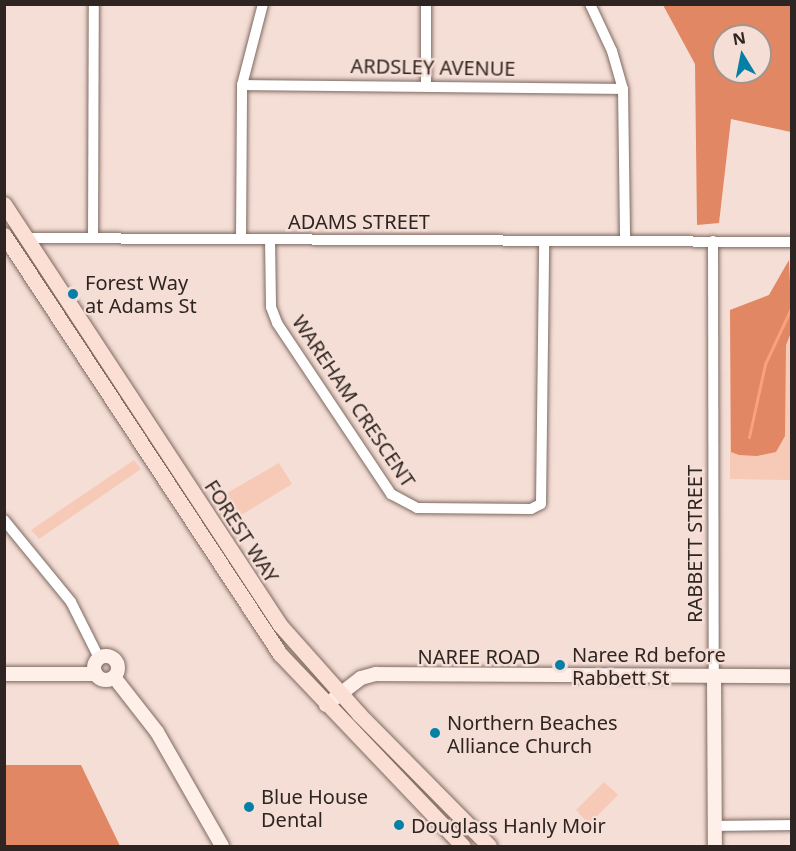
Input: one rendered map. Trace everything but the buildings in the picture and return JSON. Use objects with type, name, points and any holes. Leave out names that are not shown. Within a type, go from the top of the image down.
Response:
[{"type":"main road","name":"FOREST WAY","points":[[4,204],[24,238],[262,599],[339,693],[482,844]]},
{"type":"main road","name":"FOREST WAY","points":[[5,237],[256,621],[280,654],[326,705],[463,846]]},
{"type":"street","points":[[93,238],[94,4]]},
{"type":"street","points":[[242,239],[242,85],[263,4]]},
{"type":"street","points":[[426,4],[426,84]]},
{"type":"street","points":[[590,4],[612,51],[623,89],[625,240]]},
{"type":"street","name":"ARDSLEY AVENUE","points":[[242,85],[426,84],[623,89]]},
{"type":"street","name":"ADAMS STREET","points":[[5,237],[792,242]]},
{"type":"street","name":"WAREHAM CRESCENT","points":[[270,240],[271,307],[277,323],[391,494],[402,503],[429,508],[531,509],[541,504],[544,241]]},
{"type":"street","name":"RABBETT STREET","points":[[713,241],[715,846]]},
{"type":"street","points":[[4,520],[71,602],[99,658]]},
{"type":"street","points":[[99,658],[94,668],[96,674],[104,680],[114,677]]},
{"type":"street","points":[[99,658],[115,660],[118,667],[114,677]]},
{"type":"street","points":[[4,674],[96,674]]},
{"type":"street","name":"NAREE ROAD","points":[[326,705],[361,678],[376,674],[792,676]]},
{"type":"street","points":[[114,677],[157,732],[222,846]]},
{"type":"street","points":[[715,826],[792,825]]},
{"type":"shaded area","points":[[663,5],[791,5],[791,132],[731,119],[719,223],[697,225],[695,64]]},
{"type":"shaded area","points":[[789,260],[791,480],[730,479],[730,310],[769,295]]},
{"type":"shaded area","points":[[789,260],[792,330],[786,345],[785,436],[776,452],[757,456],[739,455],[731,452],[730,310],[769,295]]},
{"type":"shaded area","points":[[134,460],[141,469],[39,539],[31,530]]},
{"type":"shaded area","points":[[279,463],[292,484],[230,522],[215,500]]},
{"type":"shaded area","points":[[5,765],[81,765],[120,846],[5,846]]},
{"type":"shaded area","points":[[604,782],[618,795],[589,824],[576,810]]},
{"type":"waterway","points":[[749,437],[765,364],[792,306]]},
{"type":"place","name":"Forest Way at Adams St","points":[[73,294]]},
{"type":"place","name":"Naree Rd before Rabbett St","points":[[560,665]]},
{"type":"place","name":"Northern Beaches Alliance Church","points":[[435,733]]},
{"type":"place","name":"Blue House Dental","points":[[249,807]]},
{"type":"place","name":"Douglass Hanly Moir","points":[[399,825]]}]
